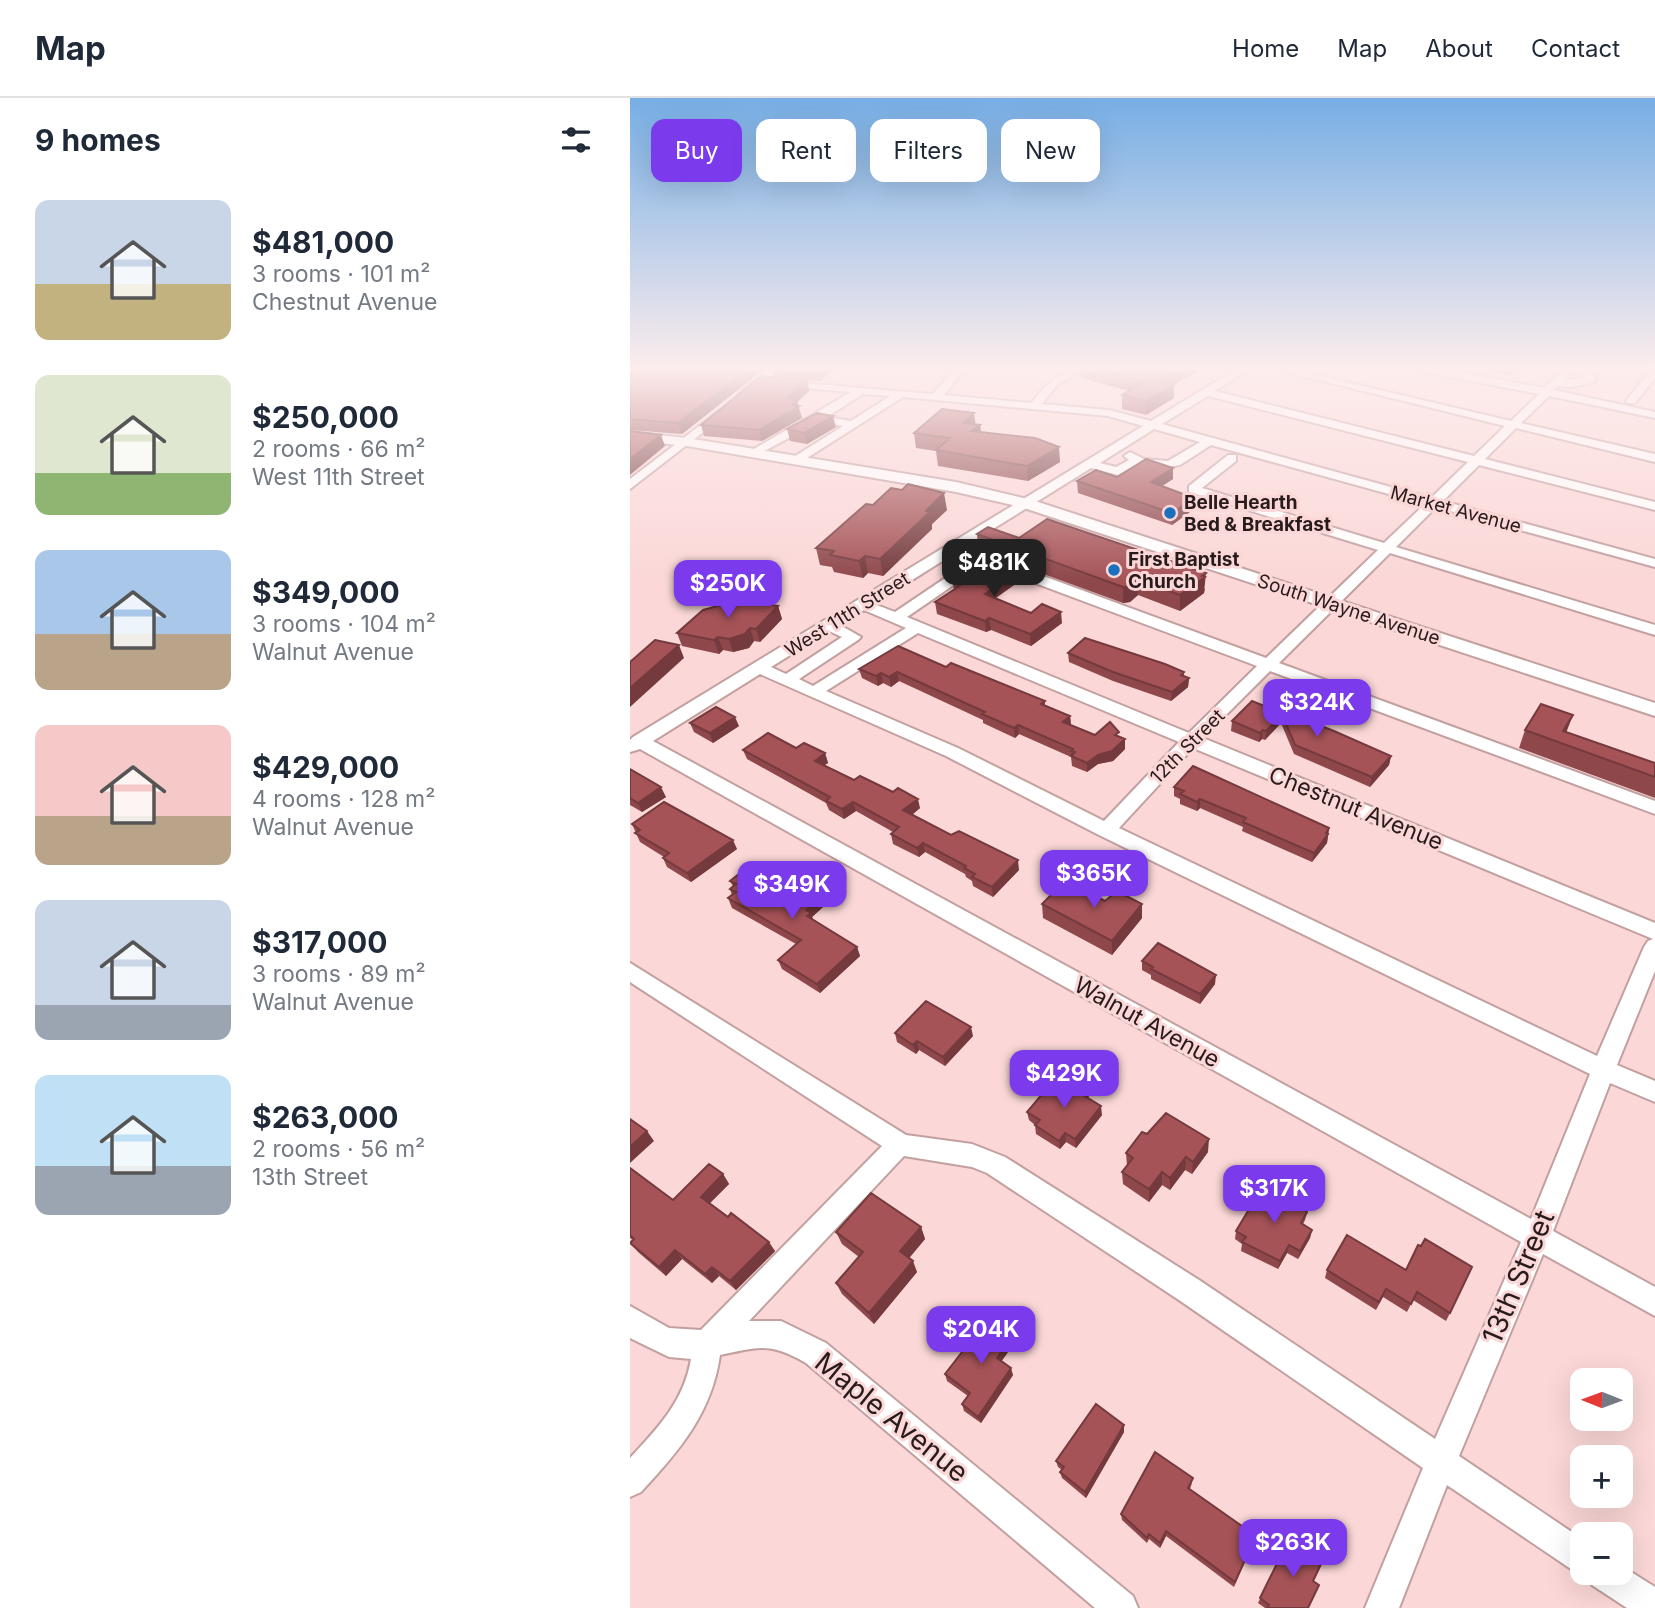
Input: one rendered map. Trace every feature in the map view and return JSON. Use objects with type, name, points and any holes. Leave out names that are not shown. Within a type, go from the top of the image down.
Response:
[{"type":"main road","name":"South Wayne Avenue","points":[[672,440],[956,487],[1026,503],[1655,710]]},
{"type":"street","points":[[753,453],[776,440]]},
{"type":"street","points":[[795,460],[827,440]]},
{"type":"street","name":"West 11th Street","points":[[635,744],[1128,440]]},
{"type":"street","points":[[1089,464],[1118,471],[1135,461],[1161,467],[1175,465],[1209,440]]},
{"type":"street","name":"Market Avenue","points":[[1212,440],[1655,563]]},
{"type":"street","points":[[1398,440],[1655,506]]},
{"type":"street","name":"12th Street","points":[[1106,830],[1191,740],[1496,440]]},
{"type":"street","points":[[1582,440],[1655,458]]},
{"type":"street","points":[[630,485],[687,442]]},
{"type":"street","points":[[1112,450],[1138,459],[1135,461]]},
{"type":"street","points":[[1232,458],[1193,489],[1655,630]]},
{"type":"street","points":[[953,548],[1267,667],[1655,808]]},
{"type":"street","points":[[896,618],[982,559]]},
{"type":"street","name":"Chestnut Avenue","points":[[862,604],[1655,932]]},
{"type":"street","points":[[787,680],[853,637],[828,625]]},
{"type":"street","points":[[814,692],[917,627]]},
{"type":"street","points":[[759,668],[952,752],[1106,830],[1655,1092]]},
{"type":"street","name":"Walnut Avenue","points":[[635,744],[1655,1302]]},
{"type":"street","name":"13th Street","points":[[1382,1608],[1537,1237],[1602,1069],[1655,947]]},
{"type":"street","points":[[630,971],[900,1144],[923,1152],[964,1153],[996,1165],[1189,1290],[1440,1464],[1570,1550]]},
{"type":"street","points":[[630,1481],[682,1425],[704,1376],[708,1343],[900,1144]]},
{"type":"street","name":"Maple Avenue","points":[[630,1320],[649,1336],[672,1345],[708,1343],[755,1333],[781,1335],[816,1353],[1121,1608]]},
{"type":"street","points":[[1622,1585],[1655,1607]]},
{"type":"building","points":[[630,440],[654,440],[630,459]]},
{"type":"building","points":[[947,440],[1042,440],[1059,447],[1027,466],[936,450]]},
{"type":"building","points":[[1146,459],[1173,468],[1151,482],[1194,498],[1172,513],[1077,481],[1096,470],[1117,477]]},
{"type":"building","points":[[908,484],[944,493],[926,511],[930,512],[880,559],[865,556],[859,561],[830,555],[834,551],[816,548],[866,504],[873,505],[891,488],[902,490]]},
{"type":"building","points":[[1047,519],[1206,573],[1202,576],[1205,577],[1180,595],[1138,580],[1123,587],[977,534],[988,527],[1019,538]]},
{"type":"building","points":[[990,558],[1020,569],[985,594],[1031,613],[1042,604],[1061,612],[1030,634],[935,602],[961,585],[953,583]]},
{"type":"building","points":[[740,600],[778,606],[756,629],[750,628],[745,634],[729,639],[718,637],[714,640],[677,633],[703,610]]},
{"type":"building","points":[[1085,638],[1165,664],[1184,672],[1181,675],[1189,678],[1172,692],[1068,653]]},
{"type":"building","points":[[655,640],[679,645],[630,688],[630,662]]},
{"type":"building","points":[[898,646],[946,667],[951,663],[1045,701],[1041,704],[1070,716],[1063,722],[1095,735],[1110,722],[1119,732],[1115,735],[1125,739],[1112,751],[1098,755],[1087,763],[1071,756],[1075,752],[1071,751],[1073,749],[1018,725],[1014,728],[982,714],[985,712],[897,672],[889,677],[881,673],[876,676],[859,669]]},
{"type":"building","points":[[1252,701],[1334,731],[1391,756],[1372,777],[1295,745],[1282,714],[1266,731],[1260,733],[1232,721]]},
{"type":"building","points":[[1541,704],[1573,715],[1563,731],[1655,763],[1655,777],[1525,730]]},
{"type":"building","points":[[716,707],[735,717],[710,733],[690,723]]},
{"type":"building","points":[[768,733],[796,748],[804,743],[825,753],[815,761],[854,780],[860,776],[893,792],[898,788],[918,799],[903,810],[951,835],[959,831],[1018,860],[992,887],[972,877],[975,874],[964,868],[966,866],[923,843],[917,848],[891,834],[899,827],[853,802],[842,809],[826,801],[830,797],[743,750]]},
{"type":"building","points":[[1193,766],[1329,828],[1326,833],[1328,834],[1314,853],[1243,822],[1246,818],[1200,799],[1197,802],[1180,794],[1184,791],[1174,787]]},
{"type":"building","points":[[630,769],[661,787],[638,803],[630,798]]},
{"type":"building","points":[[664,802],[733,840],[687,873],[663,858],[669,853],[635,833],[640,830],[632,824]]},
{"type":"building","points":[[754,862],[798,887],[811,887],[810,893],[820,898],[806,910],[811,913],[807,916],[857,947],[817,984],[778,960],[801,940],[728,898],[736,892],[730,889],[736,884],[730,881]]},
{"type":"building","points":[[1072,884],[1105,901],[1117,891],[1142,904],[1112,941],[1042,904],[1060,886],[1066,889]]},
{"type":"building","points":[[1158,943],[1216,975],[1200,994],[1151,969],[1153,967],[1142,961]]},
{"type":"building","points":[[926,1001],[971,1027],[943,1057],[917,1041],[913,1045],[895,1033]]},
{"type":"building","points":[[1055,1079],[1069,1087],[1075,1079],[1088,1087],[1083,1095],[1101,1106],[1075,1139],[1065,1133],[1059,1141],[1035,1125],[1040,1120],[1027,1112]]},
{"type":"building","points":[[1166,1113],[1209,1139],[1193,1162],[1186,1157],[1170,1178],[1162,1172],[1149,1189],[1122,1172],[1133,1158],[1126,1153],[1142,1132],[1147,1134]]},
{"type":"building","points":[[630,1119],[647,1131],[630,1147]]},
{"type":"building","points":[[709,1164],[723,1174],[701,1197],[728,1217],[731,1213],[769,1242],[730,1281],[712,1267],[705,1274],[675,1250],[659,1267],[630,1243],[634,1239],[630,1235],[630,1168],[673,1200]]},
{"type":"building","points":[[1263,1186],[1307,1212],[1301,1223],[1312,1230],[1300,1251],[1289,1245],[1280,1261],[1242,1242],[1246,1237],[1236,1231]]},
{"type":"building","points":[[871,1193],[921,1227],[900,1251],[913,1261],[869,1313],[836,1283],[863,1252],[836,1232]]},
{"type":"building","points":[[1347,1235],[1406,1270],[1418,1245],[1421,1246],[1425,1239],[1472,1267],[1450,1313],[1417,1292],[1411,1304],[1386,1289],[1379,1302],[1327,1270]]},
{"type":"building","points":[[990,1316],[1004,1325],[1000,1330],[1011,1337],[997,1358],[1011,1368],[978,1417],[962,1404],[970,1393],[945,1374]]},
{"type":"building","points":[[1096,1404],[1124,1425],[1085,1492],[1060,1472],[1064,1467],[1056,1461]]},
{"type":"building","points":[[1155,1452],[1193,1478],[1188,1488],[1256,1536],[1235,1582],[1166,1531],[1160,1543],[1149,1534],[1147,1538],[1121,1514]]},
{"type":"building","points":[[1290,1537],[1322,1562],[1313,1581],[1319,1585],[1308,1608],[1267,1608],[1269,1605],[1260,1598]]},
{"type":"place","name":"Belle Hearth Bed & Breakfast","points":[[1170,513]]},
{"type":"place","name":"First Baptist Church","points":[[1114,570]]}]
